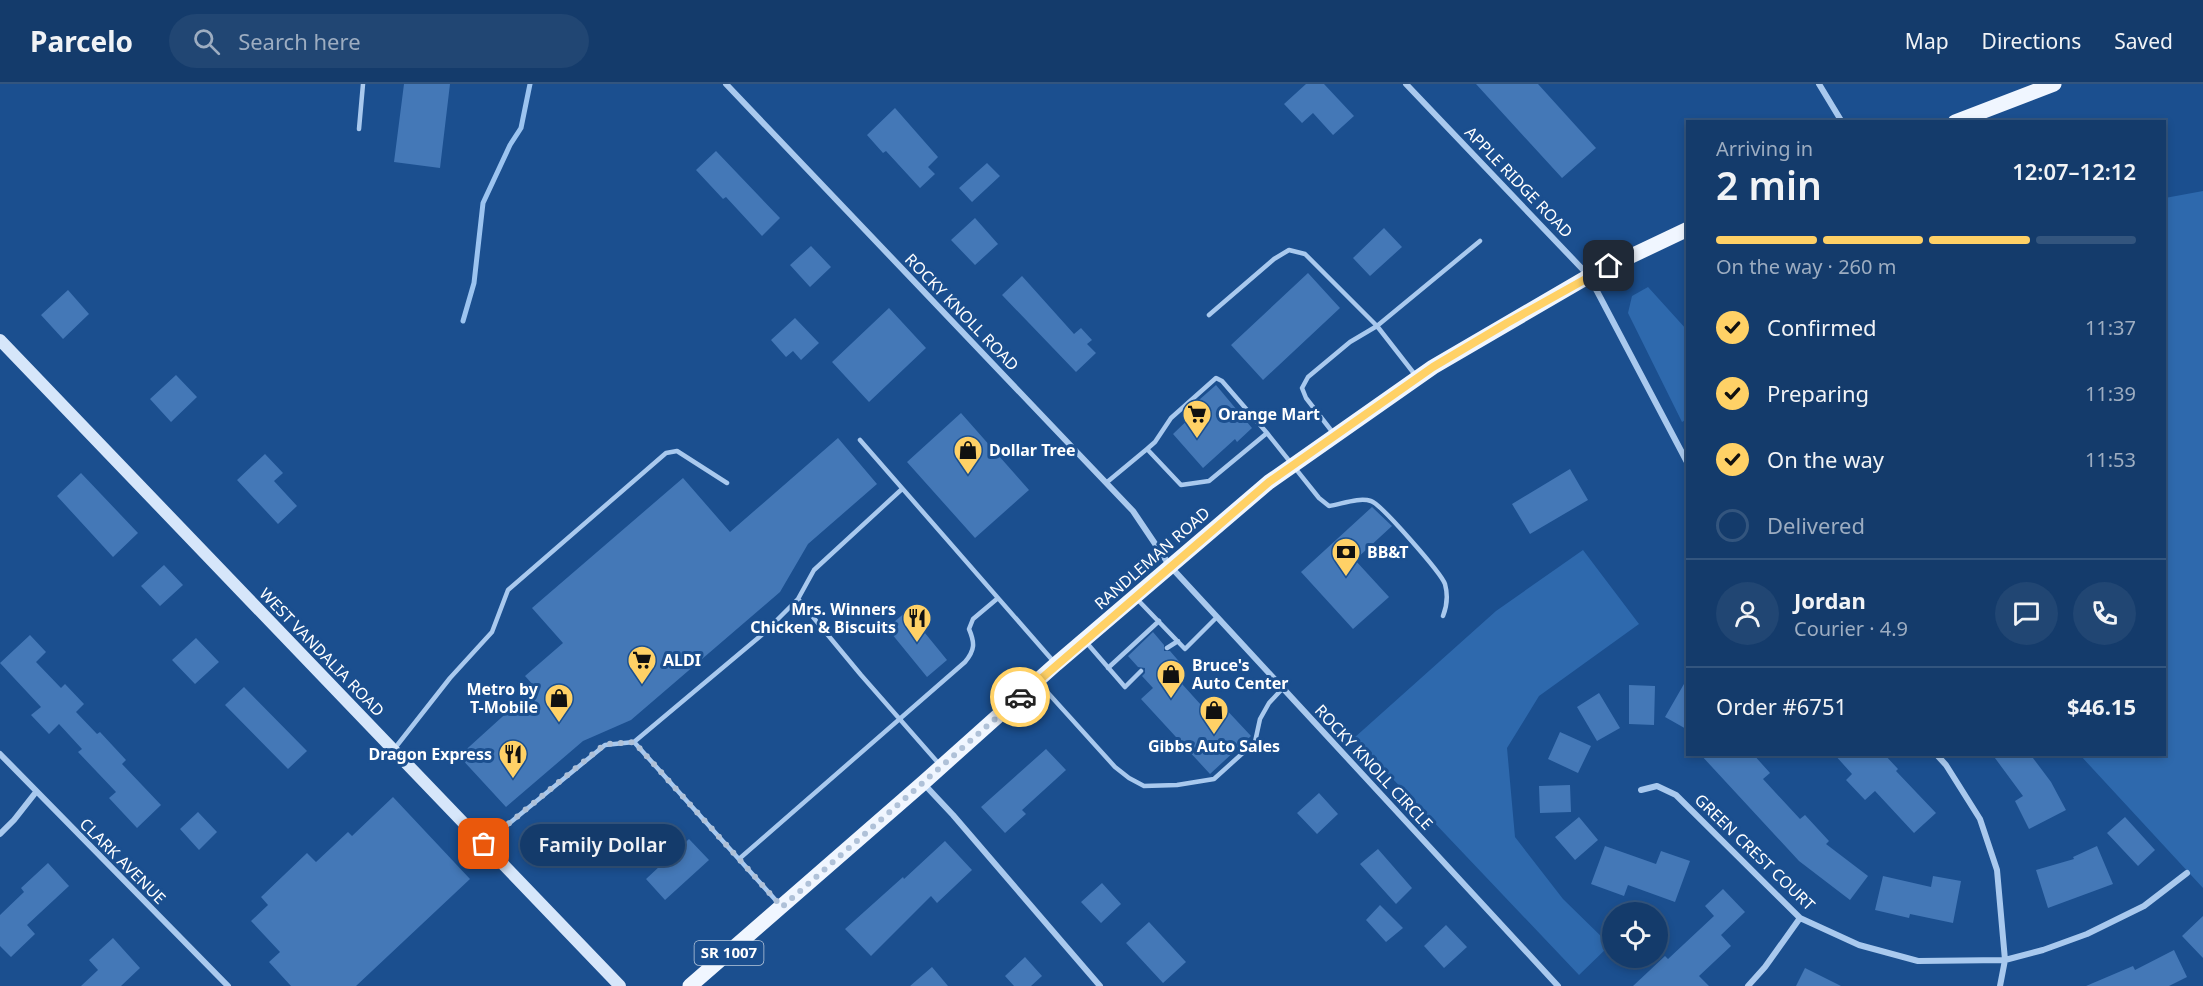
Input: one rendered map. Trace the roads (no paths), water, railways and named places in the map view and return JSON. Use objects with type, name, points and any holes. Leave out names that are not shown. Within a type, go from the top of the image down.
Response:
[{"type":"main road","points":[[1960,120],[2054,84]]},
{"type":"main road","name":"RANDLEMAN ROAD","points":[[690,986],[942,767],[1056,664],[1269,482],[1418,378],[1507,323],[1589,276],[1686,230]]},
{"type":"main road","name":"WEST VANDALIA ROAD","points":[[0,340],[620,986]]},
{"type":"street","name":"ROCKY KNOLL ROAD","points":[[726,84],[1133,511],[1170,566]]},
{"type":"street","name":"APPLE RIDGE ROAD","points":[[1406,84],[1589,276],[1686,460]]},
{"type":"street","points":[[1819,84],[1841,120]]},
{"type":"street","name":"ROCKY KNOLL CIRCLE","points":[[1170,566],[1558,986]]},
{"type":"street","name":"CLARK AVENUE","points":[[0,754],[228,986]]},
{"type":"street","points":[[1938,756],[1980,819],[1997,870],[2006,960],[2000,986]]},
{"type":"street","points":[[923,783],[1100,986]]},
{"type":"street","name":"GREEN CREST COURT","points":[[1641,790],[1657,786],[1676,795],[1800,918],[1859,945],[1918,961],[2006,960],[2043,950],[2088,934],[2144,906],[2187,873]]},
{"type":"street","points":[[0,834],[36,792]]},
{"type":"street","points":[[1748,986],[1765,968],[1800,918]]},
{"type":"lane","points":[[359,129],[363,84]]},
{"type":"lane","points":[[1335,436],[1306,398],[1302,388],[1308,377],[1341,349],[1377,326],[1480,241]]},
{"type":"lane","points":[[1209,315],[1274,259],[1289,250],[1305,254],[1377,326],[1418,378]]},
{"type":"lane","points":[[1106,483],[1155,442],[1171,418],[1216,378],[1222,381],[1319,498],[1329,506],[1362,499],[1373,501],[1383,510],[1437,571],[1445,584],[1447,604],[1443,616]]},
{"type":"lane","points":[[1147,449],[1180,485],[1190,485],[1209,481],[1267,433]]},
{"type":"lane","points":[[860,440],[1056,664]]},
{"type":"lane","points":[[393,750],[450,678],[492,632],[507,590],[666,453],[677,451],[727,483]]},
{"type":"lane","points":[[484,844],[605,744],[634,742],[764,633],[798,599],[814,570],[902,489]]},
{"type":"lane","points":[[1135,596],[1185,649],[1217,617]]},
{"type":"lane","points":[[739,859],[965,662],[973,652],[974,641],[969,629],[973,619],[998,598]]},
{"type":"lane","points":[[798,599],[942,767]]},
{"type":"lane","points":[[1108,668],[1159,621]]},
{"type":"lane","points":[[1085,640],[1125,687],[1142,671]]},
{"type":"lane","points":[[1167,648],[1178,641]]},
{"type":"lane","points":[[1037,681],[1115,767],[1144,786],[1177,785],[1214,779],[1255,742],[1260,719],[1269,703],[1283,688]]},
{"type":"lane","points":[[634,742],[782,907]]},
{"type":"waterway","points":[[463,321],[474,283],[483,203],[510,145],[521,128],[530,84]]},
{"type":"place","name":"Orange Mart","points":[[1197,440]]},
{"type":"place","name":"Dollar Tree","points":[[968,476]]},
{"type":"place","name":"BB&T","points":[[1346,578]]},
{"type":"place","name":"Mrs. Winners Chicken & Biscuits","points":[[917,644]]},
{"type":"place","name":"ALDI","points":[[642,686]]},
{"type":"place","name":"Bruce's Auto Center","points":[[1171,700]]},
{"type":"place","name":"Metro by T-Mobile","points":[[559,724]]},
{"type":"place","name":"Gibbs Auto Sales","points":[[1214,736]]},
{"type":"place","name":"Dragon Express","points":[[513,780]]},
{"type":"place","name":"Family Dollar","points":[[484,844]]}]
